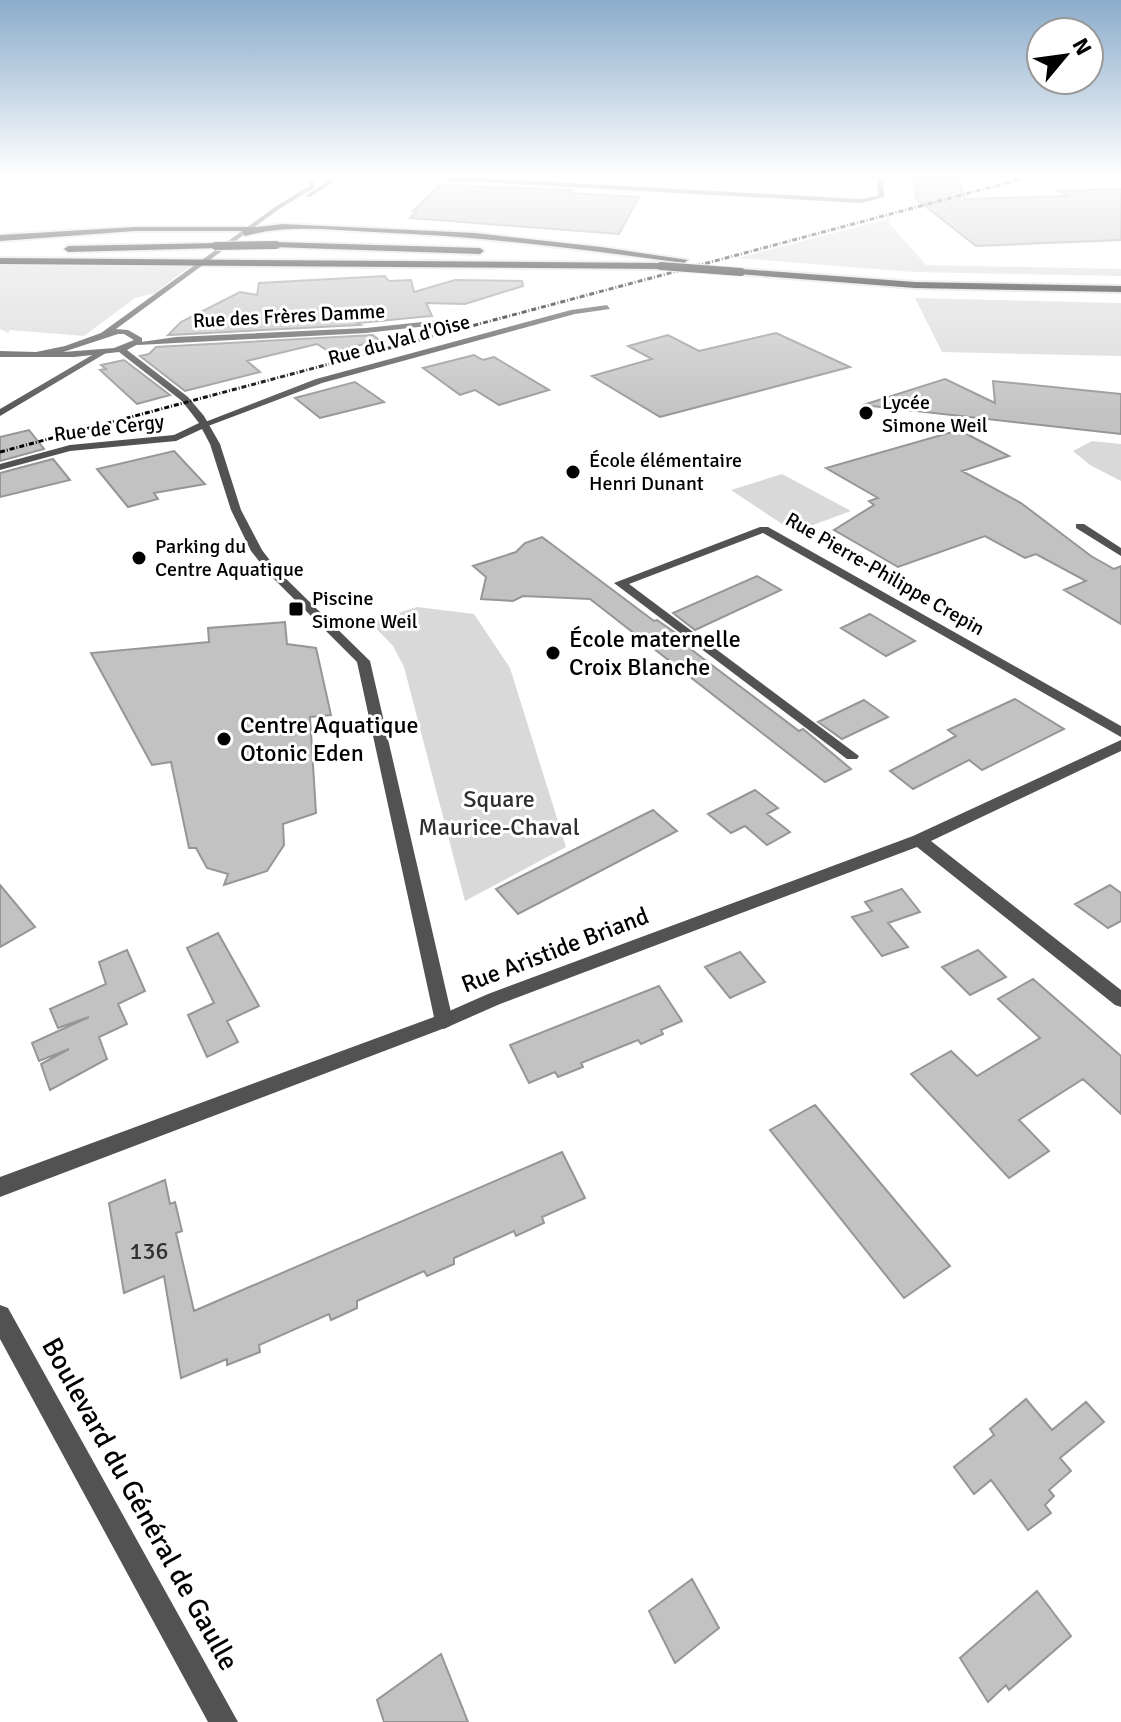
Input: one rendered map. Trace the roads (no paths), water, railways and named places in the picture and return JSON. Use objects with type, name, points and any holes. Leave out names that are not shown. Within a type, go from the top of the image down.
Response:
[{"type":"main road","points":[[567,257],[915,285],[1121,289]]},
{"type":"main road","points":[[651,257],[684,260]]},
{"type":"main road","points":[[661,257],[907,277],[1121,281]]},
{"type":"main road","points":[[0,261],[228,259],[661,266]]},
{"type":"street","points":[[104,334],[212,257]]},
{"type":"street","points":[[205,274],[228,259]]},
{"type":"street","name":"Rue du Val d'Oise","points":[[205,424],[319,381],[574,312],[607,307]]},
{"type":"street","name":"Rue des Frères Damme","points":[[0,354],[86,348],[102,353],[123,351],[138,343],[262,332],[393,329],[441,322]]},
{"type":"street","name":"Rue des Frères Damme","points":[[86,348],[104,334],[132,331],[139,337],[138,343]]},
{"type":"street","name":"Rue de Cergy","points":[[0,467],[70,448],[176,438],[205,424],[185,399],[123,351]]},
{"type":"street","points":[[0,413],[102,353]]},
{"type":"street","points":[[205,424],[205,442],[264,562],[363,661],[444,1021]]},
{"type":"street","points":[[176,438],[205,442]]},
{"type":"street","points":[[1080,526],[1121,553]]},
{"type":"street","name":"Rue Pierre-Philippe Crepin","points":[[852,756],[620,583],[764,529],[1121,732]]},
{"type":"street","name":"Rue Aristide Briand","points":[[0,1187],[919,840],[1121,745]]},
{"type":"street","points":[[919,840],[1121,1000]]},
{"type":"street","name":"Boulevard du Général de Gaulle","points":[[0,1316],[224,1722]]},
{"type":"railway","points":[[0,452],[728,257]]},
{"type":"place","name":"Lycée Simone Weil","points":[[866,413]]},
{"type":"place","name":"École élémentaire Henri Dunant","points":[[573,472]]},
{"type":"place","name":"Parking du Centre Aquatique","points":[[139,558]]},
{"type":"place","name":"Piscine Simone Weil","points":[[296,609]]},
{"type":"place","name":"École maternelle Croix Blanche","points":[[553,653]]},
{"type":"place","name":"Centre Aquatique Otonic Eden","points":[[224,739]]},
{"type":"park label","name":"Square Maurice-Chaval","points":[[499,813]]}]
